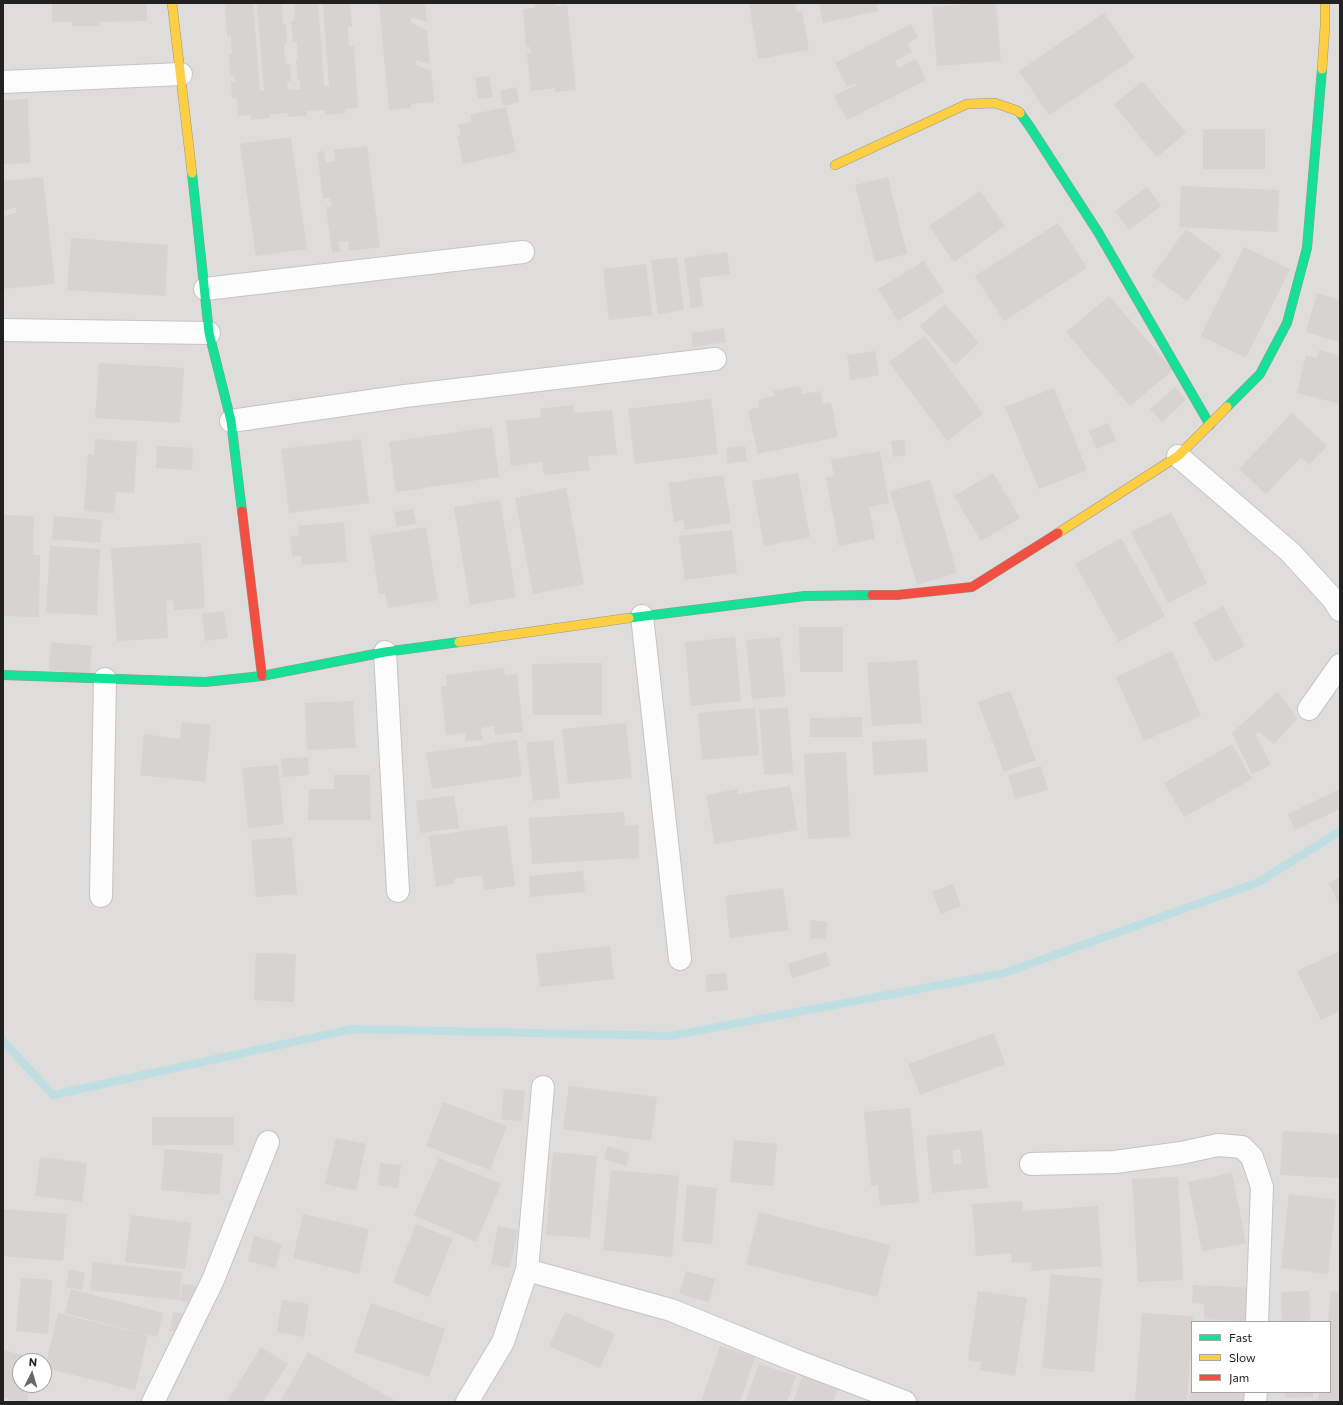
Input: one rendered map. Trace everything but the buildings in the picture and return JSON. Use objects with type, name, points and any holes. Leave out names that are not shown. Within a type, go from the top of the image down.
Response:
[{"type":"street","points":[[172,3],[209,333],[231,421],[262,676]]},
{"type":"street","points":[[3,675],[205,682],[262,676],[385,652],[642,616],[805,596],[897,595],[972,587],[1178,456],[1260,374],[1287,323],[1307,248],[1325,26],[1325,3]]},
{"type":"street","points":[[3,82],[181,74]]},
{"type":"street","points":[[835,166],[967,104],[995,103],[1018,111],[1098,232],[1210,425]]},
{"type":"street","points":[[205,289],[523,252]]},
{"type":"street","points":[[3,330],[209,333]]},
{"type":"street","points":[[231,421],[413,396],[715,359]]},
{"type":"street","points":[[1178,456],[1290,552],[1333,599],[1340,610]]},
{"type":"street","points":[[642,616],[680,959]]},
{"type":"street","points":[[385,652],[398,891]]},
{"type":"street","points":[[1309,709],[1340,665]]},
{"type":"street","points":[[101,896],[105,679]]},
{"type":"street","points":[[467,1402],[502,1342],[527,1270],[543,1087]]},
{"type":"street","points":[[153,1402],[213,1280],[268,1142]]},
{"type":"street","points":[[1031,1164],[1115,1162],[1181,1153],[1218,1145],[1242,1147],[1252,1157],[1262,1187],[1257,1321]]},
{"type":"street","points":[[527,1270],[671,1310],[871,1396],[905,1402]]},
{"type":"shaded area","points":[[3,3],[1340,3],[1340,1402],[3,1402]]},
{"type":"waterway","points":[[3,1041],[53,1095],[352,1029],[670,1036],[1004,973],[1259,882],[1340,831]]},
{"type":"traffic: fast","points":[[1227,407],[1260,374],[1287,323],[1307,248],[1322,69]]},
{"type":"traffic: fast","points":[[1020,113],[1098,232],[1210,425]]},
{"type":"traffic: fast","points":[[192,173],[209,333],[231,421],[242,511]]},
{"type":"traffic: fast","points":[[629,618],[805,596],[872,595]]},
{"type":"traffic: fast","points":[[3,675],[205,682],[262,676],[385,652],[459,642]]},
{"type":"traffic: slow","points":[[172,3],[192,173]]},
{"type":"traffic: slow","points":[[1322,69],[1325,3]]},
{"type":"traffic: slow","points":[[835,165],[967,104],[995,103],[1020,113]]},
{"type":"traffic: slow","points":[[1058,533],[1178,456],[1227,407]]},
{"type":"traffic: slow","points":[[459,642],[629,618]]},
{"type":"traffic: jam","points":[[242,511],[262,676]]},
{"type":"traffic: jam","points":[[872,595],[897,595],[972,587],[1058,533]]}]
